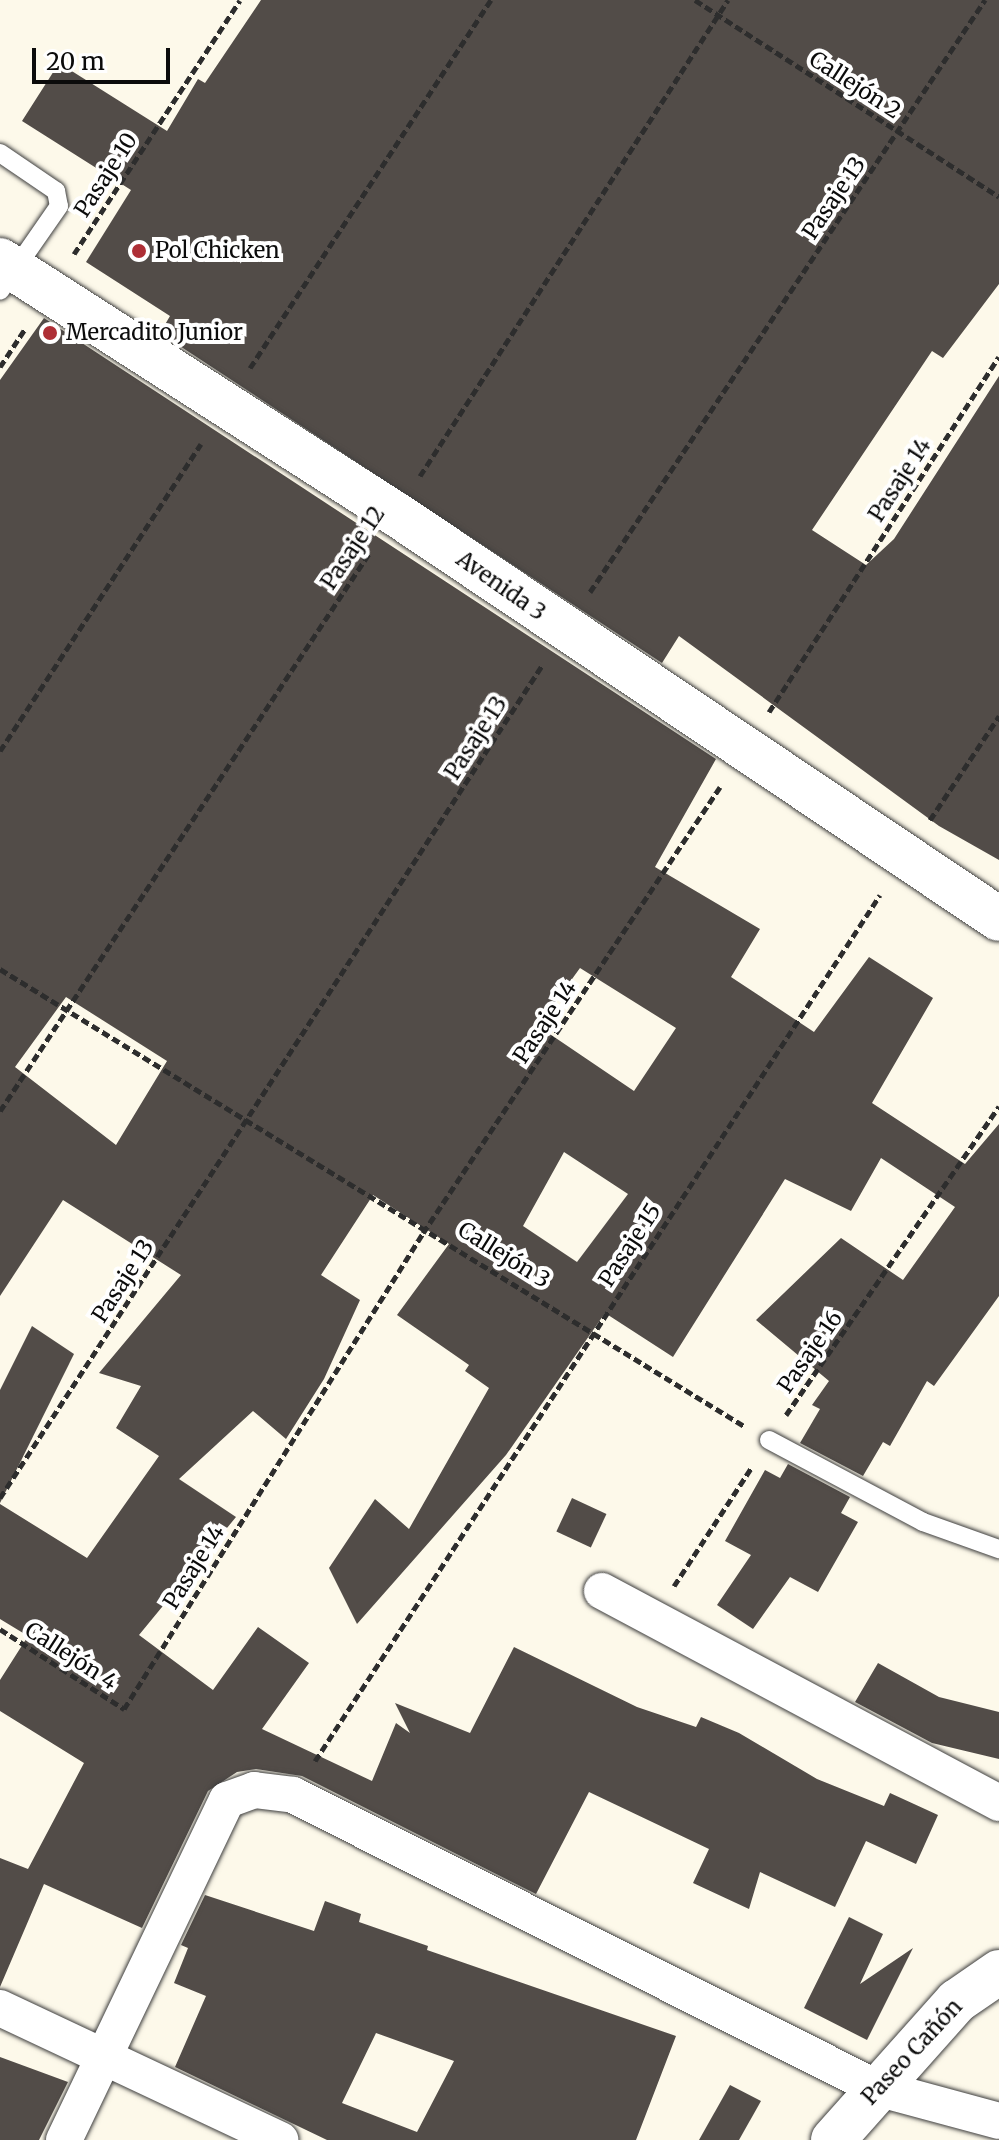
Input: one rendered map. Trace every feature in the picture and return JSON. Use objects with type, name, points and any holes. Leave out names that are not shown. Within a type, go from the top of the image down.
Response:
[{"type":"street","name":"Avenida 3","points":[[17,278],[396,514],[999,919]]},
{"type":"street","points":[[602,1591],[999,1803]]},
{"type":"street","points":[[64,2140],[227,1800],[254,1790],[293,1795],[877,2088],[999,2121]]},
{"type":"street","name":"Paseo Cañón","points":[[833,2140],[957,2001],[999,1972]]},
{"type":"street","points":[[0,2008],[281,2140]]},
{"type":"lane","points":[[0,153],[56,191],[59,206],[17,278]]},
{"type":"lane","points":[[769,1440],[923,1522],[999,1549]]},
{"type":"path","name":"Pasaje 10","points":[[0,367],[17,278],[240,0]]},
{"type":"path","name":"Callejón 2","points":[[695,0],[999,197]]},
{"type":"path","name":"Pasaje 12","points":[[0,1111],[396,514],[728,0]]},
{"type":"path","name":"Pasaje 13","points":[[0,1498],[565,630],[985,0]]},
{"type":"path","name":"Pasaje 14","points":[[124,1709],[423,1233],[746,749],[999,357]]},
{"type":"path","name":"Pasaje 15","points":[[293,1795],[590,1336],[999,716]]},
{"type":"path","name":"Callejón 3","points":[[0,969],[590,1336],[769,1440]]},
{"type":"path","name":"Pasaje 16","points":[[653,1618],[769,1440],[999,1106]]},
{"type":"path","name":"Callejón 4","points":[[0,1629],[124,1709]]},
{"type":"building","points":[[261,0],[999,0],[999,284],[943,358],[932,351],[812,530],[866,565],[894,539],[999,376],[999,860],[939,826],[679,636],[662,663],[160,333],[170,316],[86,262],[131,190],[22,121],[59,63],[167,131],[198,79],[205,83]]},
{"type":"building","points":[[44,318],[716,759],[655,867],[760,929],[731,977],[814,1032],[869,957],[933,998],[872,1103],[965,1164],[999,1124],[999,1296],[934,1386],[927,1381],[890,1446],[883,1442],[863,1476],[800,1443],[820,1409],[812,1405],[829,1381],[756,1320],[841,1238],[903,1280],[955,1207],[881,1158],[851,1211],[785,1179],[673,1357],[605,1313],[506,1455],[357,1624],[329,1568],[375,1499],[409,1529],[489,1388],[465,1371],[469,1365],[397,1315],[449,1244],[373,1195],[321,1275],[360,1300],[324,1379],[286,1439],[253,1411],[179,1479],[236,1517],[139,1635],[213,1690],[258,1627],[309,1663],[262,1729],[372,1781],[396,1723],[410,1733],[395,1703],[470,1733],[514,1647],[637,1707],[696,1727],[701,1717],[739,1733],[817,1779],[884,1806],[890,1793],[938,1815],[916,1864],[866,1841],[835,1907],[760,1872],[749,1909],[693,1883],[709,1849],[589,1792],[536,1894],[302,1776],[256,1769],[237,1772],[208,1791],[142,1928],[44,1884],[0,1987],[0,1858],[28,1869],[84,1763],[0,1711],[0,1680],[28,1636],[0,1619],[0,1504],[87,1558],[159,1456],[116,1428],[141,1386],[99,1373],[181,1275],[63,1200],[0,1296],[0,380]],"holes":[[[580,968],[676,1028],[634,1091],[538,1026]],[[66,997],[167,1061],[116,1145],[15,1067]],[[564,1152],[628,1194],[577,1262],[523,1226]]]},
{"type":"building","points":[[32,1326],[74,1354],[0,1503],[0,1390]]},
{"type":"building","points":[[788,1464],[850,1497],[841,1513],[858,1522],[818,1592],[790,1577],[753,1629],[717,1605],[751,1555],[725,1541],[765,1470],[780,1478]]},
{"type":"building","points":[[572,1498],[606,1514],[591,1548],[556,1532]]},
{"type":"building","points":[[878,1663],[939,1697],[999,1712],[999,1759],[932,1743],[855,1702]]},
{"type":"building","points":[[205,1895],[314,1931],[325,1901],[361,1914],[359,1922],[428,1946],[427,1950],[676,2036],[636,2140],[327,2140],[175,2067],[206,1996],[174,1983],[188,1948],[181,1945]],"holes":[[[376,2033],[454,2061],[417,2132],[342,2103]]]},
{"type":"building","points":[[849,1917],[883,1934],[860,1984],[913,1948],[867,2040],[804,2008]]},
{"type":"building","points":[[0,2057],[68,2082],[39,2140],[0,2140]]},
{"type":"building","points":[[730,2085],[761,2101],[739,2140],[699,2140]]},
{"type":"place","name":"Pol Chicken","points":[[139,251]]},
{"type":"place","name":"Mercadito Junior","points":[[50,333]]}]
